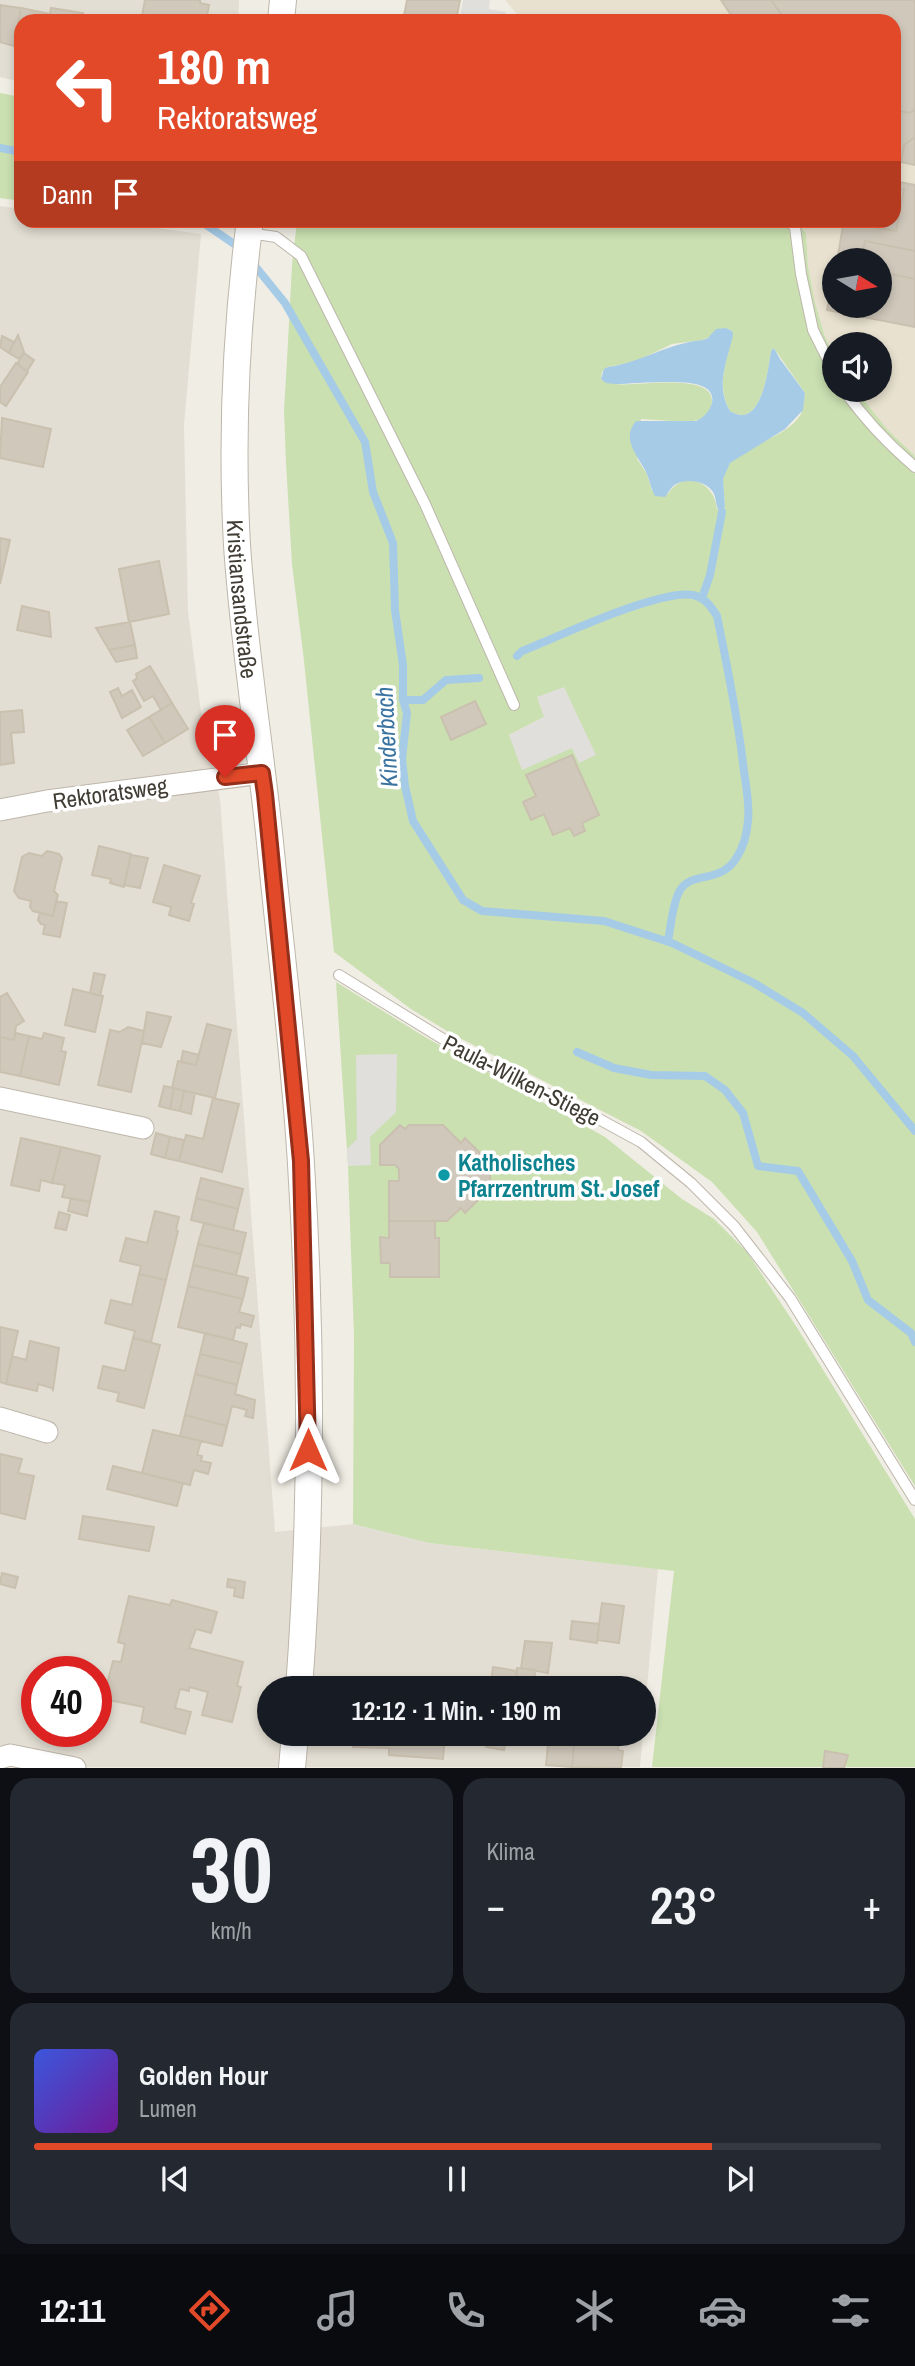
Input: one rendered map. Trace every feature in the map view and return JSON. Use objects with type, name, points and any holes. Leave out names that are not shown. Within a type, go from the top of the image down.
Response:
[{"type":"street","name":"Kristiansandstraße","points":[[252,228],[236,360],[236,509],[241,591],[301,1161],[307,1501],[300,1676]]},
{"type":"street","name":"Rektoratsweg","points":[[0,810],[47,801],[262,773]]},
{"type":"street","points":[[0,1098],[143,1128]]},
{"type":"street","points":[[0,1418],[47,1433]]},
{"type":"street","points":[[292,1768],[294,1746]]},
{"type":"street","points":[[0,1758],[10,1755],[75,1768]]},
{"type":"lane","points":[[252,228],[276,237],[301,256],[425,504],[514,705]]},
{"type":"lane","points":[[795,228],[801,274],[813,330],[822,348]]},
{"type":"lane","points":[[852,402],[883,439],[915,467]]},
{"type":"lane","name":"Paula-Wilken-Stiege","points":[[339,975],[474,1058],[640,1142],[691,1183],[734,1226],[790,1298],[915,1500]]},
{"type":"shaded area","points":[[0,0],[239,0],[238,14],[14,14],[14,80],[0,77]]},
{"type":"shaded area","points":[[463,0],[490,0],[489,9],[506,12],[506,14],[460,14]]},
{"type":"shaded area","points":[[505,0],[915,0],[915,456],[887,429],[866,402],[892,402],[892,332],[823,332],[808,266],[806,233],[801,228],[901,228],[901,14],[517,14]]},
{"type":"shaded area","points":[[0,206],[14,208],[14,228],[157,228],[201,234],[184,425],[188,612],[201,712],[220,799],[275,1532],[353,1524],[429,1543],[658,1569],[648,1676],[257,1676],[257,1746],[642,1746],[640,1767],[0,1767]]},
{"type":"shaded area","points":[[564,687],[596,755],[579,763],[572,748],[522,770],[509,735],[544,717],[537,697]]},
{"type":"shaded area","points":[[397,1054],[396,1112],[370,1137],[371,1165],[348,1166],[347,1149],[357,1139],[356,1055]]},
{"type":"green space","points":[[0,93],[14,96],[14,200],[0,198]]},
{"type":"green space","points":[[296,228],[801,228],[806,233],[808,266],[823,332],[822,402],[866,402],[887,429],[915,456],[915,1486],[757,1232],[712,1182],[641,1131],[452,1034],[411,1009],[334,952],[292,564],[284,410]],"holes":[[[726,328],[732,331],[723,381],[723,391],[730,411],[741,415],[749,413],[756,406],[774,348],[805,393],[801,414],[794,423],[741,454],[726,468],[723,478],[724,511],[717,509],[710,491],[697,482],[681,482],[668,494],[652,491],[647,474],[637,459],[641,419],[688,422],[703,419],[711,406],[712,400],[708,391],[686,383],[616,384],[601,379],[602,372],[608,367],[637,361],[672,344],[703,340]],[[475,701],[486,724],[451,739],[441,717]],[[544,717],[596,755],[572,747],[509,735]],[[572,755],[599,815],[582,823],[585,831],[574,836],[570,828],[553,835],[544,814],[531,820],[523,802],[536,796],[527,775]]]},
{"type":"green space","points":[[336,982],[425,1037],[605,1137],[682,1199],[714,1219],[747,1252],[915,1519],[915,1767],[652,1767],[674,1571],[429,1543],[353,1524],[354,1336],[348,1166]]},
{"type":"water","points":[[726,328],[732,331],[733,335],[723,383],[723,392],[730,411],[741,415],[749,413],[756,406],[774,348],[805,393],[803,410],[785,429],[730,463],[723,479],[725,507],[720,512],[710,488],[696,482],[680,482],[665,497],[655,496],[630,442],[636,421],[696,421],[701,418],[711,405],[712,395],[709,391],[696,384],[615,384],[601,379],[604,369],[608,367],[703,340],[716,329]]},
{"type":"building","points":[[145,0],[200,0],[200,3],[209,5],[207,14],[142,14]]},
{"type":"building","points":[[407,0],[460,0],[457,14],[404,14]]},
{"type":"building","points":[[721,0],[771,0],[781,14],[730,14]]},
{"type":"building","points":[[771,0],[915,0],[915,109],[910,113],[901,111],[901,14],[781,14]]},
{"type":"building","points":[[0,5],[21,8],[20,14],[14,14],[14,46],[0,42]]},
{"type":"building","points":[[21,8],[50,14],[20,14]]},
{"type":"building","points":[[51,8],[83,14],[50,14]]},
{"type":"building","points":[[915,109],[915,137],[904,145],[901,162],[901,111],[910,113]]},
{"type":"building","points":[[915,137],[915,165],[901,162],[904,145]]},
{"type":"building","points":[[901,182],[915,185],[915,327],[868,318],[892,318],[892,248],[839,248],[843,228],[901,228]]},
{"type":"building","points":[[865,241],[915,251],[915,279],[892,274],[892,248],[864,248]]},
{"type":"building","points":[[18,335],[24,352],[19,359],[9,353]]},
{"type":"building","points":[[2,336],[14,342],[9,353],[0,347]]},
{"type":"building","points":[[24,353],[34,360],[27,371],[17,364]]},
{"type":"building","points":[[16,363],[28,372],[6,406],[0,402],[0,387]]},
{"type":"building","points":[[2,418],[51,429],[43,467],[0,458]]},
{"type":"building","points":[[0,538],[10,540],[0,584]]},
{"type":"building","points":[[159,561],[169,614],[129,622],[119,569]]},
{"type":"building","points":[[22,606],[49,612],[51,637],[17,630]]},
{"type":"building","points":[[130,622],[135,645],[109,650],[96,628]]},
{"type":"building","points":[[135,645],[137,658],[116,662],[109,650]]},
{"type":"building","points":[[150,666],[172,703],[161,710],[153,696],[144,701],[133,681],[137,678],[136,674]]},
{"type":"building","points":[[118,688],[122,696],[132,690],[141,707],[122,718],[110,692]]},
{"type":"building","points":[[475,701],[486,724],[451,740],[441,717]]},
{"type":"building","points":[[172,703],[188,729],[165,743],[149,717]]},
{"type":"building","points":[[22,710],[24,732],[11,733],[14,763],[0,765],[0,712]]},
{"type":"building","points":[[149,717],[165,743],[143,756],[127,730]]},
{"type":"building","points":[[572,755],[599,815],[582,823],[585,831],[574,836],[570,828],[553,835],[544,814],[531,820],[523,802],[536,796],[526,775]]},
{"type":"building","points":[[99,846],[131,854],[124,887],[110,883],[111,879],[92,875]]},
{"type":"building","points":[[47,851],[59,854],[62,858],[54,891],[58,895],[53,916],[33,911],[30,907],[31,901],[19,898],[14,891],[22,857],[29,853],[42,856]]},
{"type":"building","points":[[131,855],[148,858],[140,888],[124,885]]},
{"type":"building","points":[[164,865],[200,876],[191,903],[194,904],[189,921],[169,915],[171,907],[153,902]]},
{"type":"building","points":[[56,901],[67,903],[60,937],[43,934],[45,925],[38,920],[40,913],[53,916]]},
{"type":"building","points":[[94,973],[105,975],[100,996],[90,993]]},
{"type":"building","points":[[73,989],[103,996],[95,1032],[65,1025]]},
{"type":"building","points":[[7,993],[24,1021],[16,1026],[14,1040],[0,1037],[0,997]]},
{"type":"building","points":[[147,1012],[171,1017],[161,1047],[142,1043]]},
{"type":"building","points":[[207,1024],[231,1030],[215,1098],[172,1088],[178,1061],[196,1065]]},
{"type":"building","points":[[128,1027],[144,1031],[131,1092],[98,1085],[110,1030],[120,1032]]},
{"type":"building","points":[[16,1033],[29,1036],[20,1076],[0,1072],[0,1037],[14,1040]]},
{"type":"building","points":[[44,1033],[64,1038],[61,1051],[66,1052],[59,1085],[20,1076],[29,1036],[42,1039]]},
{"type":"building","points":[[183,1051],[199,1055],[196,1065],[181,1062]]},
{"type":"building","points":[[164,1086],[174,1088],[170,1109],[159,1106]]},
{"type":"building","points":[[174,1088],[184,1091],[180,1111],[170,1109]]},
{"type":"building","points":[[184,1091],[195,1093],[191,1114],[180,1111]]},
{"type":"building","points":[[213,1098],[239,1104],[222,1172],[179,1161],[186,1135],[203,1139]]},
{"type":"building","name":"Katholisches Pfarrzentrum St. Josef","points":[[400,1125],[405,1129],[409,1125],[443,1125],[461,1143],[465,1138],[490,1163],[490,1188],[465,1213],[461,1208],[447,1221],[389,1221],[389,1181],[399,1181],[399,1169],[395,1165],[380,1165],[380,1145]]},
{"type":"building","points":[[156,1133],[170,1137],[165,1158],[151,1154]]},
{"type":"building","points":[[170,1137],[184,1140],[179,1161],[165,1158]]},
{"type":"building","points":[[21,1138],[61,1147],[52,1183],[41,1180],[39,1191],[11,1185]]},
{"type":"building","points":[[61,1147],[100,1156],[90,1202],[62,1197],[65,1185],[52,1183]]},
{"type":"building","points":[[201,1178],[243,1189],[238,1209],[196,1198]]},
{"type":"building","points":[[71,1198],[90,1202],[87,1216],[68,1211]]},
{"type":"building","points":[[196,1198],[238,1209],[233,1230],[191,1220]]},
{"type":"building","points":[[155,1211],[179,1217],[166,1280],[139,1274],[141,1266],[120,1261],[126,1238],[147,1243]]},
{"type":"building","points":[[59,1212],[70,1215],[66,1230],[55,1228]]},
{"type":"building","points":[[389,1221],[435,1221],[435,1238],[439,1238],[439,1277],[390,1277],[390,1263],[381,1263],[380,1237],[389,1238]]},
{"type":"building","points":[[204,1223],[246,1233],[241,1254],[198,1244]]},
{"type":"building","points":[[198,1244],[241,1254],[236,1275],[193,1265]]},
{"type":"building","points":[[193,1265],[248,1278],[243,1299],[188,1286]]},
{"type":"building","points":[[139,1274],[166,1280],[151,1342],[133,1338],[135,1331],[105,1323],[111,1300],[132,1305]]},
{"type":"building","points":[[188,1286],[243,1299],[239,1312],[254,1316],[251,1327],[241,1324],[240,1328],[236,1327],[233,1340],[178,1327]]},
{"type":"building","points":[[0,1327],[18,1331],[6,1384],[0,1382]]},
{"type":"building","points":[[205,1333],[247,1344],[242,1364],[200,1354]]},
{"type":"building","points":[[133,1338],[160,1345],[144,1408],[117,1401],[119,1393],[98,1388],[103,1366],[125,1371]]},
{"type":"building","points":[[30,1341],[59,1348],[53,1390],[38,1384],[37,1391],[6,1384],[12,1356],[26,1360]]},
{"type":"building","points":[[200,1354],[242,1364],[237,1385],[195,1374]]},
{"type":"building","points":[[195,1374],[237,1385],[235,1394],[255,1400],[253,1418],[245,1416],[247,1410],[232,1406],[227,1426],[185,1415]]},
{"type":"building","points":[[185,1415],[227,1426],[222,1446],[180,1436]]},
{"type":"building","points":[[153,1430],[201,1441],[197,1455],[202,1456],[201,1461],[211,1463],[208,1474],[194,1470],[190,1485],[142,1473]]},
{"type":"building","points":[[0,1454],[22,1459],[18,1473],[34,1476],[25,1519],[0,1513]]},
{"type":"building","points":[[113,1466],[183,1483],[177,1506],[107,1489]]},
{"type":"building","points":[[83,1516],[154,1527],[149,1551],[79,1539]]},
{"type":"building","points":[[2,1573],[18,1577],[15,1588],[0,1584]]},
{"type":"building","points":[[228,1579],[245,1582],[243,1598],[234,1596],[235,1588],[227,1587]]},
{"type":"building","points":[[129,1596],[170,1605],[172,1600],[217,1612],[211,1633],[196,1629],[189,1648],[243,1662],[237,1686],[241,1687],[232,1722],[202,1715],[208,1692],[189,1687],[189,1691],[180,1689],[175,1708],[191,1712],[185,1734],[141,1722],[144,1707],[112,1701],[112,1665],[113,1661],[121,1662],[125,1644],[118,1642]]},
{"type":"building","points":[[602,1603],[624,1606],[619,1643],[597,1640]]},
{"type":"building","points":[[572,1621],[599,1624],[597,1643],[570,1639]]},
{"type":"building","points":[[525,1641],[552,1643],[548,1673],[521,1668]]},
{"type":"building","points":[[493,1667],[517,1671],[516,1676],[492,1676]]},
{"type":"building","points":[[517,1668],[535,1670],[535,1676],[516,1676]]},
{"type":"building","points":[[444,1746],[443,1759],[389,1755],[389,1748],[353,1747]]},
{"type":"building","points":[[486,1746],[505,1746],[504,1750]]},
{"type":"building","points":[[548,1746],[574,1746],[572,1767],[546,1765]]},
{"type":"building","points":[[574,1746],[618,1746],[618,1750],[623,1751],[621,1768],[572,1767]]},
{"type":"building","points":[[825,1751],[848,1755],[844,1768],[823,1768]]},
{"type":"waterway","name":"Kinderbach","points":[[0,148],[14,151]]},
{"type":"waterway","name":"Kinderbach","points":[[211,228],[240,248]]},
{"type":"waterway","name":"Kinderbach","points":[[251,261],[285,303],[365,442],[373,492],[393,543],[395,610],[403,665],[403,700],[407,713],[402,759],[405,786],[413,821],[463,900],[482,911],[604,921],[672,943],[754,983],[803,1013],[853,1056],[915,1131]]},
{"type":"waterway","points":[[702,598],[710,575],[722,512]]},
{"type":"waterway","points":[[517,656],[522,651],[657,599],[693,595],[701,598],[717,616],[741,744],[748,799],[747,830],[742,848],[730,866],[683,886],[674,905],[668,941]]},
{"type":"waterway","points":[[403,700],[423,700],[446,680],[479,678]]},
{"type":"waterway","points":[[577,1052],[614,1068],[651,1075],[705,1076],[725,1090],[743,1113],[758,1166],[798,1171],[852,1261],[868,1300],[911,1333],[915,1342]]},
{"type":"place","name":"Katholisches Pfarrzentrum St. Josef","points":[[444,1175]]},
{"type":"route","points":[[225,777],[262,773],[265,794],[301,1161],[308,1450]]}]
